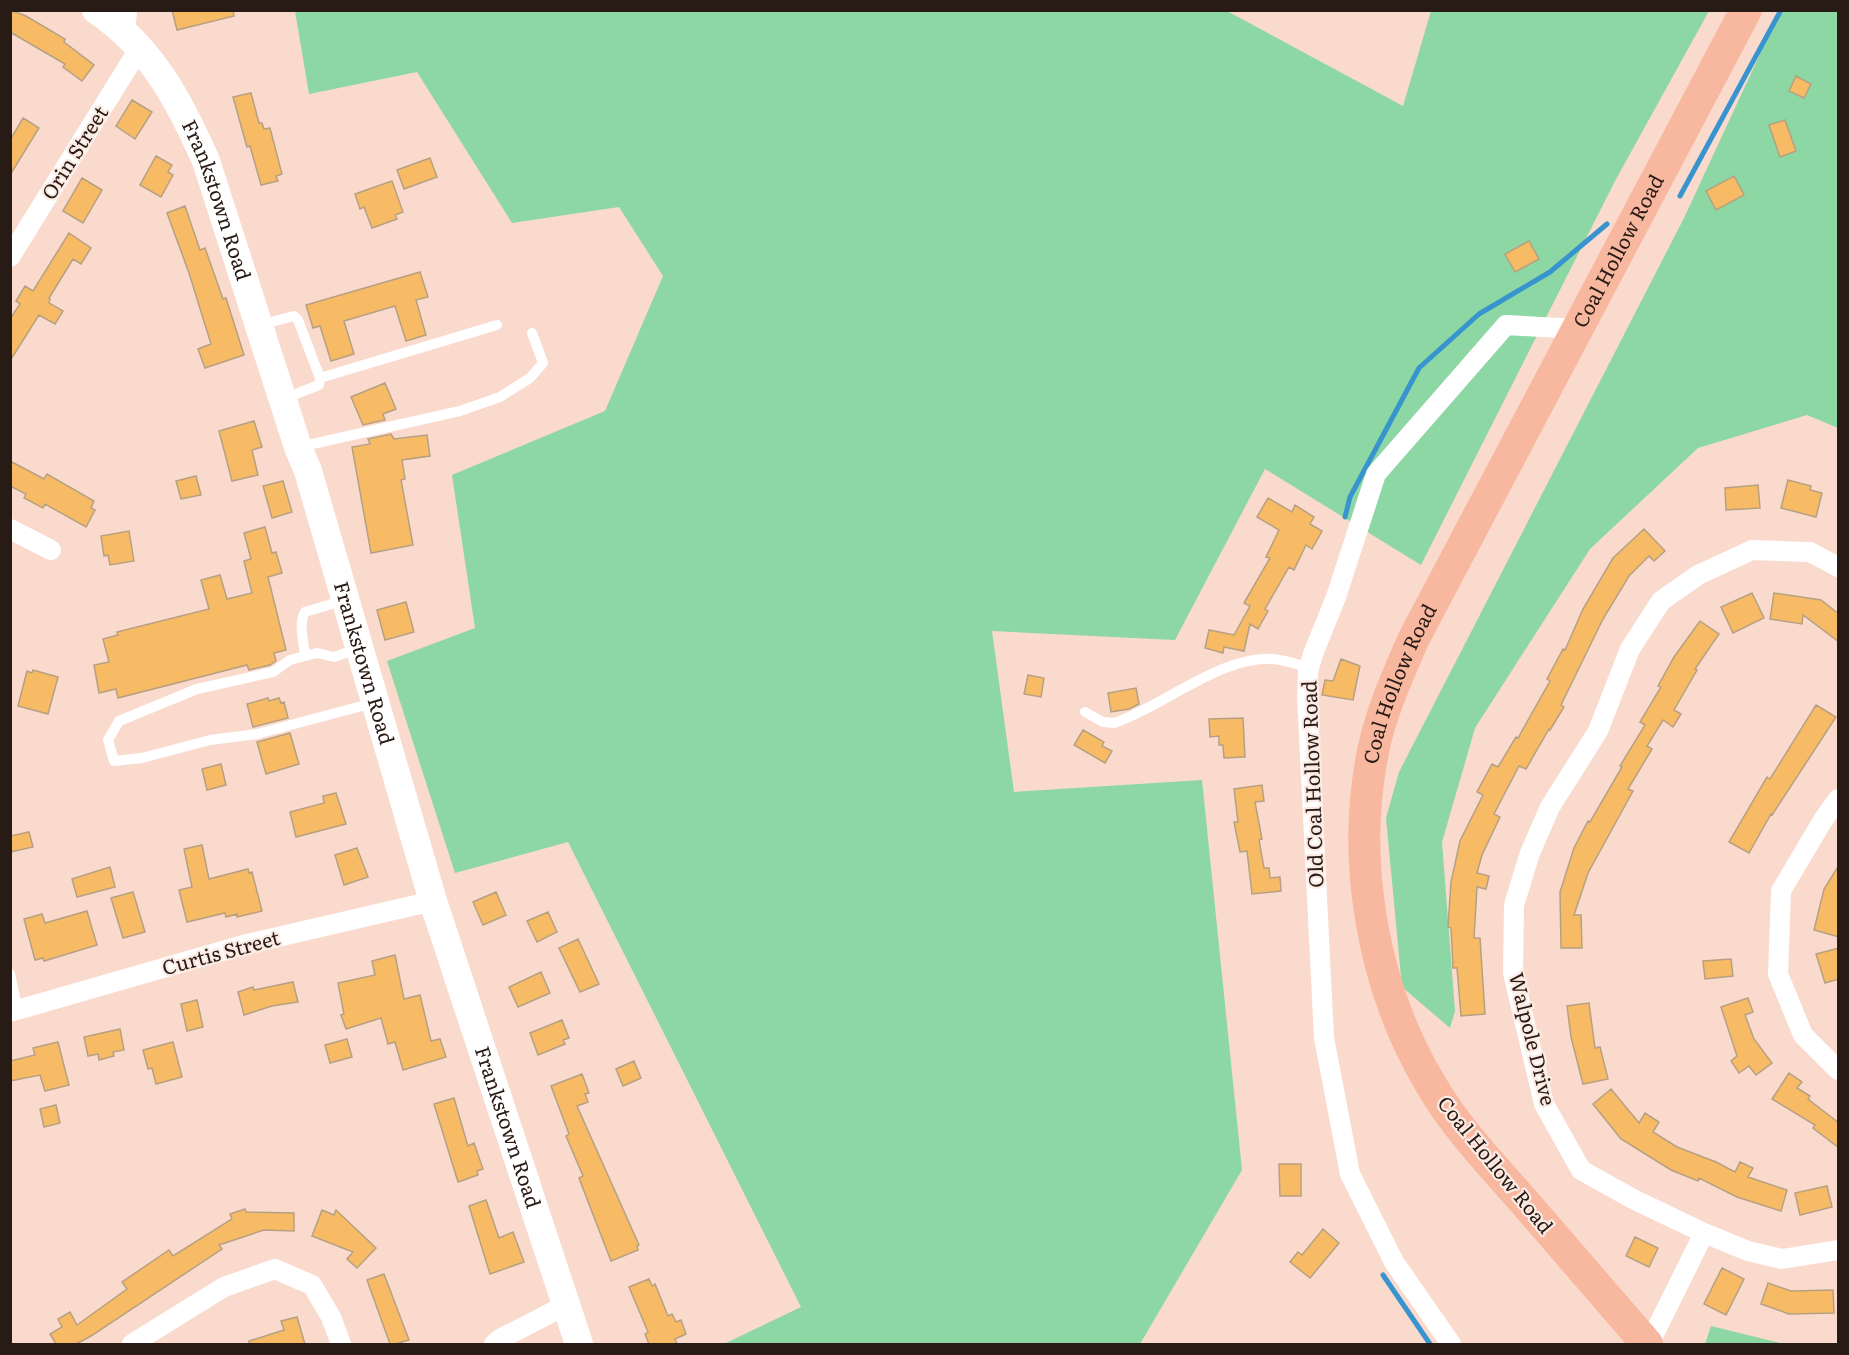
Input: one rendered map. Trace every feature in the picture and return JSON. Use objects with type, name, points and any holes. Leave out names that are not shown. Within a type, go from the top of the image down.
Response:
[{"type":"main road","name":"Frankstown Road","points":[[96,10],[131,31],[166,80],[202,152],[298,447],[308,471],[433,901],[579,1344]]},
{"type":"main road","name":"Coal Hollow Road","points":[[1648,1344],[1459,1126],[1431,1085],[1409,1045],[1389,998],[1368,898],[1364,840],[1366,790],[1374,744],[1392,689],[1413,640],[1746,10]]},
{"type":"street","name":"Orin Street","points":[[10,257],[131,31]]},
{"type":"street","name":"Old Coal Hollow Road","points":[[1451,1344],[1394,1262],[1350,1174],[1324,1038],[1306,696],[1309,668],[1336,597],[1376,474],[1506,325],[1578,329]]},
{"type":"street","points":[[10,529],[51,550]]},
{"type":"street","name":"Walpole Drive","points":[[1839,567],[1810,552],[1752,550],[1698,575],[1661,601],[1630,649],[1598,731],[1550,807],[1530,853],[1515,905],[1513,973],[1544,1104],[1581,1170],[1704,1233],[1748,1251],[1782,1259],[1839,1251]]},
{"type":"street","points":[[1839,799],[1823,820],[1781,891],[1778,974],[1803,1035],[1839,1070]]},
{"type":"street","name":"Curtis Street","points":[[14,1011],[243,945],[433,901]]},
{"type":"street","points":[[1648,1344],[1704,1233]]},
{"type":"street","points":[[132,1344],[224,1287],[275,1269],[312,1285],[330,1317],[341,1344]]},
{"type":"street","points":[[494,1344],[566,1305]]},
{"type":"lane","points":[[260,326],[294,316],[298,320],[320,378],[319,385],[283,399]]},
{"type":"lane","points":[[320,378],[497,325]]},
{"type":"lane","points":[[298,447],[460,411],[500,397],[530,378],[543,363],[532,333]]},
{"type":"lane","points":[[305,656],[301,621],[305,612],[345,600]]},
{"type":"lane","points":[[359,648],[334,657],[316,654],[290,660],[273,672],[197,689],[119,721],[108,740],[114,762],[142,758],[210,740],[257,734],[375,702]]},
{"type":"lane","points":[[1085,712],[1102,722],[1114,723],[1212,674],[1258,660],[1271,659],[1309,668]]},
{"type":"lane","points":[[10,974],[14,1011]]},
{"type":"green space","points":[[295,11],[1227,11],[1403,106],[1431,11],[1709,11],[1615,181],[1421,565],[1265,469],[1175,640],[992,631],[1014,792],[1202,780],[1242,1170],[1140,1344],[724,1344],[801,1307],[568,842],[455,873],[387,661],[475,628],[452,475],[605,411],[663,276],[619,207],[512,223],[417,72],[309,94]]},
{"type":"green space","points":[[1780,11],[1838,11],[1838,428],[1807,415],[1698,448],[1590,549],[1475,728],[1442,842],[1455,1011],[1450,1028],[1402,987],[1386,818],[1399,772],[1684,218]]},
{"type":"green space","points":[[1711,1326],[1784,1344],[1705,1344]]},
{"type":"building","points":[[10,10],[26,16],[65,39],[64,42],[94,65],[82,81],[63,67],[65,64],[10,32]]},
{"type":"building","points":[[172,10],[233,10],[234,16],[177,30]]},
{"type":"building","points":[[1796,76],[1811,84],[1804,98],[1789,91]]},
{"type":"building","points":[[251,93],[259,123],[262,123],[264,129],[270,128],[282,174],[276,176],[278,181],[261,185],[250,146],[247,147],[233,97]]},
{"type":"building","points":[[132,100],[152,112],[135,139],[116,126]]},
{"type":"building","points":[[23,118],[39,128],[10,175],[10,140]]},
{"type":"building","points":[[1785,120],[1796,151],[1780,157],[1769,125]]},
{"type":"building","points":[[156,156],[172,165],[168,172],[173,175],[161,197],[140,185]]},
{"type":"building","points":[[430,158],[437,177],[404,189],[397,170]]},
{"type":"building","points":[[1734,176],[1744,195],[1716,210],[1706,191]]},
{"type":"building","points":[[82,178],[102,190],[83,223],[63,211]]},
{"type":"building","points":[[392,181],[403,212],[395,215],[397,219],[372,228],[364,207],[360,209],[355,194]]},
{"type":"building","points":[[185,206],[200,250],[205,248],[223,299],[226,298],[244,355],[205,368],[198,349],[211,344],[167,213]]},
{"type":"building","points":[[69,233],[91,248],[81,264],[73,259],[49,298],[49,303],[63,311],[55,324],[39,315],[10,361],[10,319],[20,304],[16,301],[25,286],[33,291]]},
{"type":"building","points":[[1529,241],[1539,259],[1515,272],[1505,254]]},
{"type":"building","points":[[420,272],[428,297],[416,300],[426,335],[406,341],[395,306],[344,321],[354,354],[331,361],[320,326],[313,328],[306,305]]},
{"type":"building","points":[[385,383],[396,409],[383,414],[385,420],[363,425],[351,397]]},
{"type":"building","points":[[254,421],[262,447],[252,450],[258,475],[232,481],[219,431]]},
{"type":"building","points":[[391,434],[394,439],[427,435],[430,456],[402,460],[405,479],[401,480],[413,545],[371,553],[352,447],[370,444],[368,439]]},
{"type":"building","points":[[10,461],[44,479],[47,474],[94,501],[91,508],[95,510],[86,527],[45,504],[43,508],[24,498],[26,494],[10,486]]},
{"type":"building","points":[[196,476],[201,495],[181,499],[176,481]]},
{"type":"building","points":[[1788,480],[1811,486],[1810,490],[1822,493],[1816,517],[1781,508]]},
{"type":"building","points":[[283,481],[292,512],[272,518],[263,486]]},
{"type":"building","points":[[1758,485],[1760,508],[1726,510],[1725,488]]},
{"type":"building","points":[[1268,498],[1292,512],[1295,505],[1314,517],[1310,524],[1322,531],[1312,549],[1306,545],[1294,570],[1289,567],[1265,609],[1268,611],[1258,629],[1250,624],[1244,651],[1224,647],[1223,653],[1205,648],[1209,630],[1234,635],[1250,606],[1244,603],[1270,558],[1266,557],[1279,530],[1257,517]]},
{"type":"building","points":[[265,527],[272,553],[276,552],[282,573],[268,577],[286,650],[274,653],[276,661],[270,665],[249,670],[247,665],[118,698],[116,689],[99,693],[94,665],[109,662],[103,639],[118,635],[117,632],[209,609],[201,580],[220,575],[227,599],[252,593],[244,561],[251,559],[244,533]]},
{"type":"building","points":[[1644,529],[1665,551],[1654,561],[1649,556],[1629,576],[1603,619],[1561,705],[1564,707],[1526,769],[1519,766],[1494,814],[1500,817],[1482,855],[1477,873],[1489,876],[1486,889],[1477,887],[1474,938],[1480,938],[1485,1014],[1461,1016],[1457,968],[1453,968],[1451,928],[1448,927],[1451,882],[1460,841],[1483,795],[1477,792],[1492,764],[1498,767],[1516,737],[1518,738],[1550,681],[1547,679],[1563,649],[1565,650],[1583,609],[1613,558]]},
{"type":"building","points":[[129,531],[134,561],[110,565],[108,555],[104,556],[101,536]]},
{"type":"building","points":[[1752,593],[1764,618],[1733,633],[1721,607]]},
{"type":"building","points":[[1774,593],[1821,600],[1839,614],[1839,642],[1803,615],[1802,624],[1770,619]]},
{"type":"building","points":[[406,602],[414,632],[385,640],[377,610]]},
{"type":"building","points":[[1700,621],[1719,634],[1695,669],[1697,670],[1674,710],[1681,714],[1673,727],[1663,720],[1647,746],[1652,749],[1628,789],[1633,791],[1588,873],[1574,915],[1581,915],[1582,948],[1561,948],[1560,892],[1574,848],[1645,725],[1640,722],[1661,687],[1658,686],[1674,657]]},
{"type":"building","points":[[1341,659],[1360,666],[1353,700],[1322,695],[1325,680],[1333,681]]},
{"type":"building","points":[[33,670],[58,677],[48,714],[18,706],[27,671],[32,673]]},
{"type":"building","points":[[1028,675],[1044,678],[1041,697],[1024,694]]},
{"type":"building","points":[[1136,688],[1139,704],[1129,709],[1111,712],[1108,693]]},
{"type":"building","points":[[268,698],[269,701],[279,698],[281,703],[284,702],[288,718],[253,727],[247,704]]},
{"type":"building","points":[[1816,705],[1836,717],[1771,814],[1749,853],[1729,842],[1767,777],[1770,779]]},
{"type":"building","points":[[1243,718],[1245,757],[1224,758],[1223,745],[1219,745],[1219,736],[1210,737],[1209,719]]},
{"type":"building","points":[[1083,730],[1104,742],[1102,746],[1112,751],[1105,763],[1074,745]]},
{"type":"building","points":[[290,733],[299,764],[266,774],[257,742]]},
{"type":"building","points":[[221,764],[226,785],[207,790],[202,769]]},
{"type":"building","points":[[1262,785],[1264,801],[1255,802],[1262,839],[1259,840],[1264,868],[1269,868],[1270,878],[1280,877],[1281,891],[1252,894],[1247,851],[1240,852],[1234,822],[1238,822],[1234,789]]},
{"type":"building","points":[[336,793],[346,824],[296,837],[290,812],[324,803],[323,796]]},
{"type":"building","points":[[29,832],[33,847],[10,852],[10,836]]},
{"type":"building","points":[[202,845],[209,879],[248,869],[249,873],[252,872],[262,911],[237,917],[237,914],[226,917],[225,913],[187,922],[179,890],[192,887],[184,849]]},
{"type":"building","points":[[357,848],[368,877],[344,885],[335,855]]},
{"type":"building","points":[[1839,865],[1839,937],[1814,930],[1824,889]]},
{"type":"building","points":[[110,867],[115,887],[77,897],[72,879]]},
{"type":"building","points":[[133,892],[145,932],[123,938],[111,898]]},
{"type":"building","points":[[496,892],[506,915],[483,925],[473,902]]},
{"type":"building","points":[[87,911],[97,945],[44,961],[43,958],[35,960],[24,919],[42,914],[45,923]]},
{"type":"building","points":[[548,912],[557,932],[537,942],[527,921]]},
{"type":"building","points":[[578,939],[599,984],[580,992],[559,948]]},
{"type":"building","points":[[1839,948],[1839,979],[1825,983],[1816,954]]},
{"type":"building","points":[[395,955],[404,999],[420,995],[431,1041],[440,1039],[446,1057],[403,1070],[395,1042],[388,1044],[381,1018],[346,1029],[341,1015],[344,1014],[338,983],[375,975],[372,961]]},
{"type":"building","points":[[1731,959],[1733,976],[1705,979],[1703,961]]},
{"type":"building","points":[[541,972],[550,993],[518,1007],[509,987]]},
{"type":"building","points":[[293,982],[298,1002],[272,1006],[244,1015],[238,992],[253,987],[254,990]]},
{"type":"building","points":[[1748,998],[1753,1012],[1745,1015],[1754,1039],[1772,1063],[1756,1075],[1749,1066],[1739,1073],[1731,1061],[1737,1056],[1721,1007]]},
{"type":"building","points":[[197,1000],[203,1027],[187,1031],[181,1004]]},
{"type":"building","points":[[1589,1003],[1595,1048],[1600,1047],[1608,1079],[1583,1084],[1571,1037],[1567,1006]]},
{"type":"building","points":[[562,1020],[569,1038],[563,1040],[565,1044],[538,1055],[530,1033]]},
{"type":"building","points":[[120,1029],[124,1050],[113,1052],[114,1056],[99,1060],[98,1054],[88,1056],[84,1037]]},
{"type":"building","points":[[347,1039],[352,1057],[330,1063],[325,1045]]},
{"type":"building","points":[[58,1042],[69,1085],[45,1091],[40,1075],[10,1081],[10,1061],[35,1055],[33,1048]]},
{"type":"building","points":[[173,1042],[182,1077],[156,1084],[152,1068],[148,1069],[143,1050]]},
{"type":"building","points":[[634,1061],[641,1078],[623,1086],[616,1069]]},
{"type":"building","points":[[1789,1073],[1802,1082],[1797,1088],[1810,1096],[1808,1099],[1839,1123],[1839,1148],[1813,1128],[1815,1125],[1772,1099]]},
{"type":"building","points":[[582,1074],[589,1093],[585,1094],[588,1102],[577,1106],[639,1245],[638,1250],[611,1261],[579,1178],[583,1176],[566,1136],[569,1134],[551,1086]]},
{"type":"building","points":[[1611,1089],[1639,1123],[1645,1113],[1659,1122],[1653,1132],[1677,1147],[1735,1172],[1740,1162],[1753,1168],[1748,1177],[1787,1190],[1781,1211],[1737,1197],[1699,1178],[1698,1181],[1671,1170],[1621,1139],[1593,1104]]},
{"type":"building","points":[[454,1098],[468,1146],[474,1143],[483,1169],[477,1171],[478,1175],[458,1182],[434,1104]]},
{"type":"building","points":[[56,1105],[60,1123],[44,1127],[40,1109]]},
{"type":"building","points":[[1279,1164],[1301,1164],[1301,1196],[1280,1196]]},
{"type":"building","points":[[1827,1186],[1832,1207],[1800,1215],[1795,1193]]},
{"type":"building","points":[[486,1200],[499,1238],[513,1232],[524,1262],[490,1274],[469,1206]]},
{"type":"building","points":[[245,1209],[246,1212],[294,1213],[294,1231],[264,1230],[219,1245],[222,1249],[91,1336],[76,1344],[56,1344],[50,1334],[62,1327],[58,1319],[70,1312],[77,1325],[127,1289],[122,1282],[169,1250],[173,1256],[232,1219],[230,1214]]},
{"type":"building","points":[[322,1210],[334,1215],[336,1210],[376,1248],[357,1268],[347,1259],[353,1252],[312,1236]]},
{"type":"building","points":[[1323,1229],[1339,1243],[1310,1278],[1290,1262],[1298,1252],[1302,1255]]},
{"type":"building","points":[[1635,1237],[1658,1248],[1649,1267],[1626,1256]]},
{"type":"building","points":[[1722,1268],[1744,1279],[1726,1315],[1704,1304]]},
{"type":"building","points":[[384,1274],[409,1340],[395,1344],[390,1344],[367,1280]]},
{"type":"building","points":[[649,1279],[652,1286],[655,1284],[668,1316],[672,1314],[676,1322],[681,1320],[686,1334],[675,1339],[677,1344],[649,1344],[645,1334],[648,1332],[629,1287]]},
{"type":"building","points":[[1768,1283],[1791,1291],[1833,1290],[1834,1313],[1789,1314],[1761,1304]]},
{"type":"building","points":[[297,1317],[305,1344],[249,1344],[249,1341],[284,1330],[281,1321]]},
{"type":"waterway","points":[[1680,196],[1781,10]]},
{"type":"waterway","points":[[1345,517],[1350,497],[1419,368],[1479,314],[1550,272],[1607,224]]},
{"type":"waterway","points":[[1383,1275],[1430,1344]]}]
